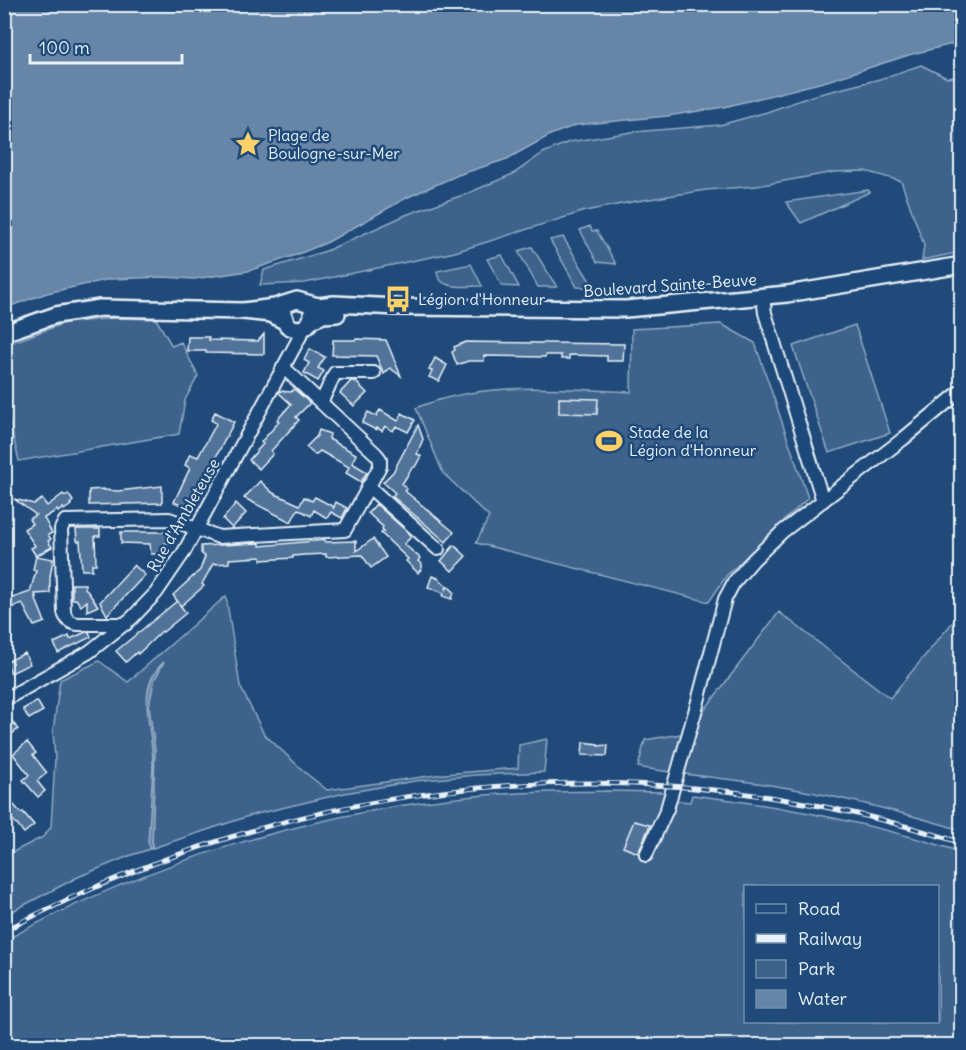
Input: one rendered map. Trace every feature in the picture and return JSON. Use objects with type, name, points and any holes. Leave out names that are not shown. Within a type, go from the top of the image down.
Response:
[{"type":"main road","name":"Boulevard Sainte-Beuve","points":[[307,303],[318,306],[339,304],[616,310],[763,302],[853,294],[923,280],[962,267]]},
{"type":"main road","points":[[4,333],[56,315],[100,308],[243,310],[275,307],[299,300],[307,303],[312,312],[308,324],[296,329],[271,315],[243,310]]},
{"type":"main road","name":"Boulevard Sainte-Beuve","points":[[308,324],[323,315],[334,314],[617,317],[685,314],[763,302]]},
{"type":"main road","points":[[286,323],[284,310],[289,303]]},
{"type":"street","points":[[763,302],[823,501]]},
{"type":"street","points":[[286,323],[292,338],[291,350]]},
{"type":"street","name":"Rue d'Ambleteuse","points":[[6,695],[79,659],[126,624],[162,585],[177,564],[291,350],[308,324]]},
{"type":"street","points":[[126,624],[78,624],[71,623],[66,618],[61,529],[63,523],[69,520],[164,519],[180,522],[219,537],[345,530],[380,465],[379,456],[282,367]]},
{"type":"street","points":[[321,403],[335,373],[374,373]]},
{"type":"street","points":[[646,855],[669,803],[728,592],[734,582],[788,527],[903,439],[962,390]]},
{"type":"street","points":[[369,486],[438,549]]},
{"type":"green space","points":[[921,65],[947,78],[961,76],[961,252],[922,260],[924,245],[901,181],[865,171],[834,172],[757,186],[706,190],[585,211],[455,252],[305,283],[260,285],[264,270],[326,251],[408,214],[466,194],[513,174],[543,153],[569,142],[632,132],[720,125]]},
{"type":"green space","points":[[868,190],[870,192],[801,223],[786,202]]},
{"type":"green space","points":[[590,226],[592,231],[597,231],[616,264],[597,262],[580,230]]},
{"type":"green space","points":[[563,237],[594,288],[577,287],[550,240]]},
{"type":"green space","points":[[532,247],[557,287],[538,287],[518,251]]},
{"type":"green space","points":[[502,255],[519,287],[502,286],[487,259]]},
{"type":"green space","points":[[471,264],[482,286],[447,285],[442,282],[437,271]]},
{"type":"green space","points":[[116,318],[156,319],[172,346],[181,342],[198,376],[185,400],[179,434],[19,461],[5,402],[5,345],[65,323]]},
{"type":"green space","name":"Stade de la Légion d'Honneur","points":[[721,324],[755,343],[808,498],[727,575],[709,602],[476,543],[489,517],[443,473],[416,408],[441,399],[495,390],[550,388],[631,392],[632,329]]},
{"type":"green space","points":[[855,325],[890,433],[829,453],[793,346]]},
{"type":"green space","points":[[226,596],[240,686],[264,734],[327,790],[444,774],[518,768],[519,745],[547,739],[544,772],[415,781],[345,793],[252,815],[129,856],[78,877],[5,915],[5,856],[43,837],[51,827],[55,759],[53,731],[60,680],[99,661],[128,682]]},
{"type":"green space","points":[[779,612],[890,698],[961,612],[961,830],[890,810],[818,794],[638,767],[645,740],[687,733]]},
{"type":"green space","points":[[665,792],[673,800],[690,802],[692,795],[761,804],[861,824],[961,852],[961,1045],[5,1045],[4,941],[59,912],[176,864],[299,827],[423,802],[530,793]]},
{"type":"water","name":"Plage de Boulogne-sur-Mer","points":[[961,4],[961,42],[912,54],[827,81],[724,107],[667,116],[576,125],[550,135],[507,159],[458,175],[406,198],[328,242],[248,271],[194,279],[164,277],[110,279],[47,293],[5,308],[5,5]]},
{"type":"water","points":[[164,662],[154,681],[149,706],[155,750],[152,849],[149,848],[148,842],[153,763],[147,697],[155,672]]},
{"type":"building","points":[[264,334],[264,354],[187,351],[188,337],[258,341]]},
{"type":"building","points":[[333,340],[386,340],[401,376],[390,368],[384,374],[376,356],[332,355]]},
{"type":"building","points":[[466,342],[624,344],[623,361],[607,361],[607,356],[569,355],[569,359],[561,359],[561,355],[484,356],[484,361],[468,361],[457,365],[452,352],[455,350],[454,347]]},
{"type":"building","points":[[310,349],[325,357],[318,368],[324,371],[318,381],[304,373],[309,363],[304,360]]},
{"type":"building","points":[[435,358],[447,365],[439,381],[429,377],[432,371],[429,370]]},
{"type":"building","points":[[351,381],[355,381],[367,393],[354,406],[340,393]]},
{"type":"building","points":[[294,389],[310,403],[296,417],[299,420],[271,451],[273,454],[259,469],[249,460],[291,404],[279,393],[280,391],[291,392]]},
{"type":"building","points":[[559,398],[598,399],[597,414],[559,413]]},
{"type":"building","points":[[380,410],[398,421],[402,413],[415,420],[408,432],[396,426],[393,431],[385,426],[382,431],[377,428],[376,430],[362,423],[368,412],[376,416]]},
{"type":"building","points":[[215,412],[234,422],[189,509],[174,502],[190,468],[185,465],[190,454],[198,457],[215,426],[216,423],[211,420]]},
{"type":"building","points":[[418,425],[423,439],[417,454],[421,456],[402,484],[407,489],[405,491],[454,532],[446,542],[392,496],[395,493],[383,482],[393,472]]},
{"type":"building","points":[[319,430],[330,434],[329,439],[356,454],[352,463],[367,472],[361,482],[346,473],[349,467],[320,451],[315,455],[306,447],[317,436]]},
{"type":"building","points":[[260,481],[273,493],[300,505],[304,497],[312,501],[315,497],[334,507],[336,502],[347,508],[342,518],[331,512],[327,518],[314,510],[311,516],[298,509],[291,522],[244,498]]},
{"type":"building","points":[[162,486],[162,503],[89,505],[89,490],[118,491]]},
{"type":"building","points":[[63,494],[65,496],[68,494],[73,501],[71,505],[44,518],[52,533],[48,535],[51,539],[48,541],[52,547],[36,556],[31,548],[35,546],[24,529],[32,524],[29,519],[36,515],[14,499],[34,504],[42,499],[47,506]]},
{"type":"building","points":[[236,503],[246,513],[232,528],[223,519]]},
{"type":"building","points":[[376,504],[412,536],[404,544],[420,558],[418,561],[422,564],[422,568],[418,573],[406,561],[408,559],[381,533],[384,531],[383,527],[368,513]]},
{"type":"building","points":[[76,529],[100,529],[100,536],[95,536],[96,564],[92,564],[92,570],[82,570],[80,541],[77,541]]},
{"type":"building","points":[[121,532],[172,532],[172,544],[165,543],[165,554],[151,554],[150,544],[121,543]]},
{"type":"building","points":[[373,539],[386,557],[371,568],[362,555],[326,557],[326,554],[261,560],[261,557],[229,559],[229,563],[213,564],[202,584],[204,586],[181,606],[173,595],[200,570],[205,557],[201,553],[201,546],[260,543],[260,546],[325,540],[325,542],[356,541],[356,551]]},
{"type":"building","points":[[454,545],[466,556],[452,571],[441,561]]},
{"type":"building","points":[[36,556],[53,559],[50,593],[35,594],[45,622],[34,626],[22,603],[4,611],[4,601],[30,592],[36,571],[33,570]]},
{"type":"building","points":[[134,565],[145,575],[107,615],[100,602]]},
{"type":"building","points":[[432,576],[447,586],[446,590],[448,586],[454,592],[452,599],[428,587]]},
{"type":"building","points":[[72,584],[85,584],[85,588],[98,606],[87,611],[87,601],[81,606],[76,599],[72,599]]},
{"type":"building","points":[[177,601],[186,613],[126,662],[116,651]]},
{"type":"building","points":[[89,632],[91,637],[58,653],[54,643]]},
{"type":"building","points":[[25,653],[30,664],[11,673],[6,662]]},
{"type":"building","points":[[37,701],[43,711],[29,719],[23,709]]},
{"type":"building","points":[[4,712],[18,729],[4,741]]},
{"type":"building","points":[[27,742],[36,753],[33,755],[47,773],[37,781],[45,791],[38,797],[23,780],[29,775],[13,754]]},
{"type":"building","points":[[583,742],[598,744],[598,746],[608,745],[607,756],[582,755]]},
{"type":"building","points":[[4,794],[34,825],[24,833],[4,810]]},
{"type":"building","points":[[634,821],[650,825],[638,853],[623,847]]},
{"type":"railway","points":[[4,931],[118,878],[235,836],[354,806],[474,788],[595,783],[718,790],[840,810],[962,843]]},
{"type":"place","name":"Plage de Boulogne-sur-Mer","points":[[248,144]]},
{"type":"place","name":"Légion d'Honneur","points":[[398,299]]},
{"type":"place","name":"Stade de la Légion d'Honneur","points":[[609,441]]}]
